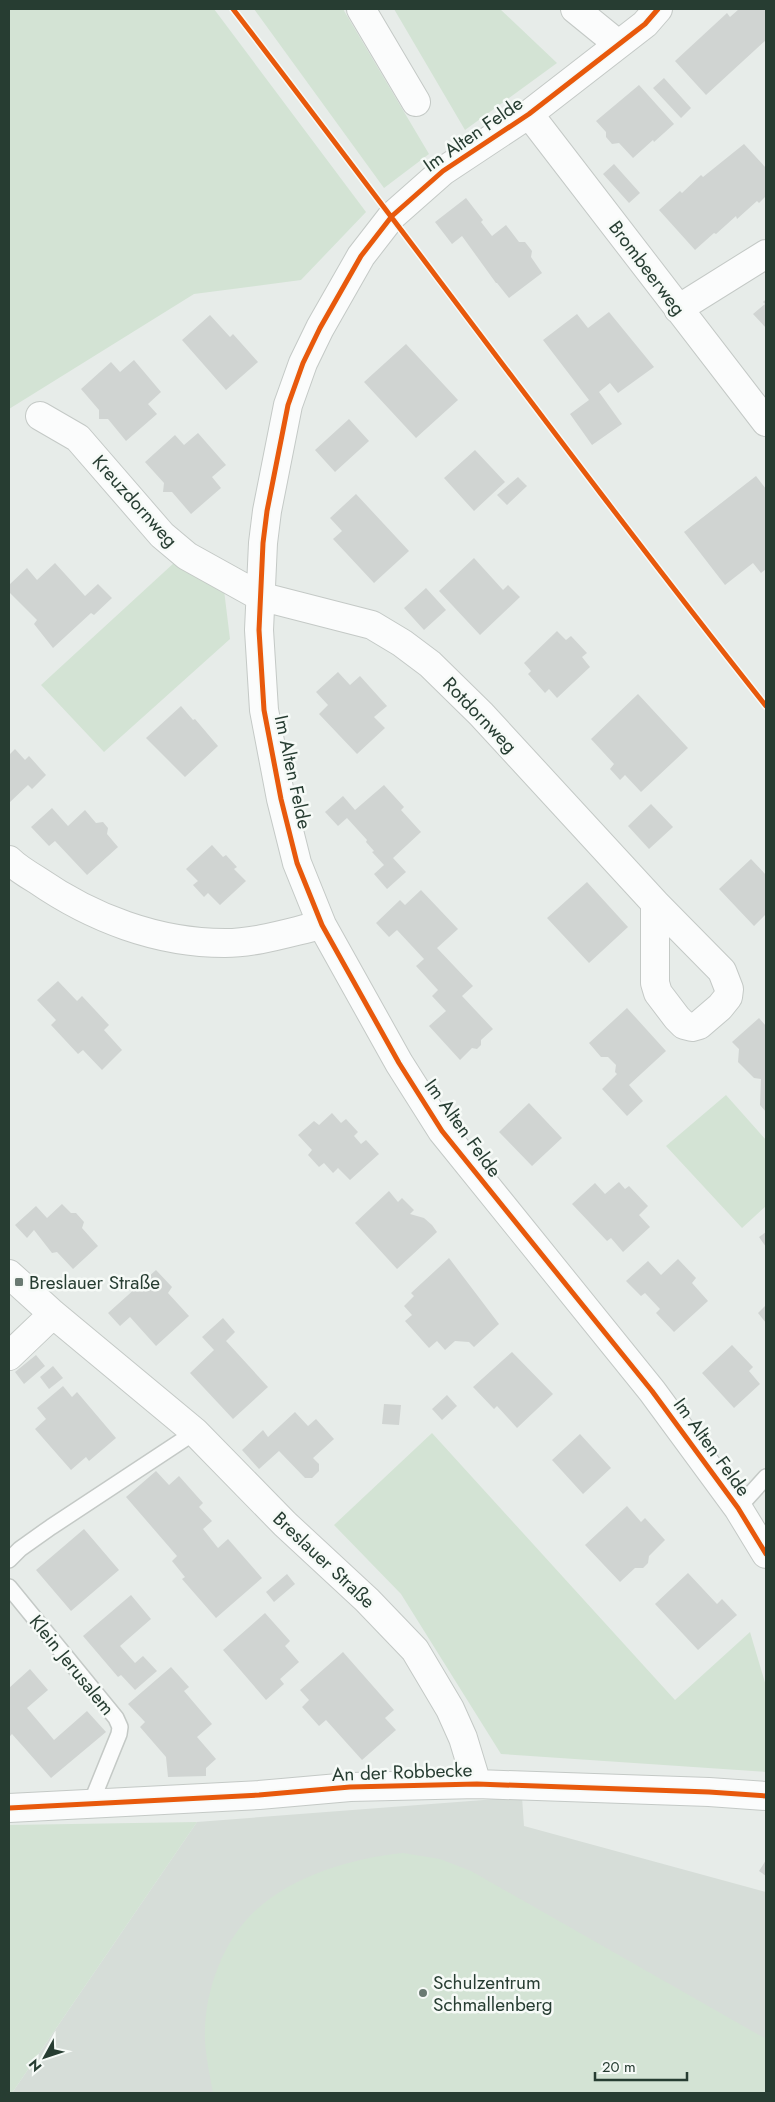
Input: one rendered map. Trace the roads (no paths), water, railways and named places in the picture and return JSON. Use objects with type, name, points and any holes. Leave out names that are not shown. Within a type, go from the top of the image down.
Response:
[{"type":"street","points":[[361,9],[416,102]]},
{"type":"street","points":[[576,9],[618,44]]},
{"type":"street","name":"Im Alten Felde","points":[[658,9],[645,24],[529,114],[442,170],[392,216],[362,256],[320,328],[303,364],[288,405],[267,511],[259,630],[264,710],[281,799],[297,862],[322,925],[399,1063],[442,1131],[652,1392],[738,1508],[766,1554]]},
{"type":"street","name":"Brombeerweg","points":[[529,114],[766,422]]},
{"type":"street","points":[[678,309],[766,254]]},
{"type":"street","name":"Kreuzdornweg","points":[[40,416],[78,438],[162,535],[187,556],[260,596]]},
{"type":"street","name":"Rotdornweg","points":[[260,596],[372,625],[402,643],[423,659],[481,714],[655,903]]},
{"type":"street","points":[[9,860],[62,897],[106,918],[180,940],[226,943],[259,940],[322,925]]},
{"type":"street","name":"Breslauer Straße","points":[[9,1274],[53,1314],[195,1432],[284,1524],[367,1600],[415,1650],[453,1716],[463,1738],[477,1784]]},
{"type":"street","points":[[9,1356],[53,1314]]},
{"type":"street","name":"An der Robbecke","points":[[9,1808],[259,1795],[350,1787],[477,1784],[709,1792],[766,1796]]},
{"type":"lane","points":[[9,1560],[20,1549],[58,1522],[195,1432]]},
{"type":"lane","points":[[738,1508],[766,1477]]},
{"type":"lane","name":"Klein Jerusalem","points":[[9,1587],[116,1718],[120,1727],[119,1734],[91,1804]]},
{"type":"place","name":"Breslauer Straße","points":[[19,1282]]},
{"type":"place","name":"Schulzentrum Schmallenberg","points":[[423,1993]]}]
